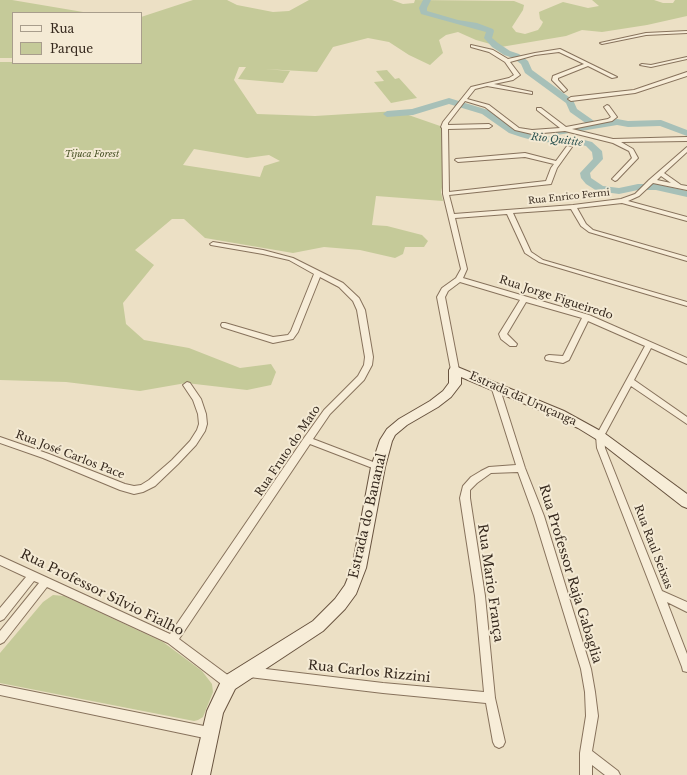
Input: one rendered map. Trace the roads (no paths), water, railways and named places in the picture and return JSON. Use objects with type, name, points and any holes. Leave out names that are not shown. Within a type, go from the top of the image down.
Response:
[{"type":"street","points":[[602,43],[646,34],[672,34],[687,32]]},
{"type":"street","points":[[455,370],[441,297],[445,290],[460,279],[464,270],[446,194],[444,127],[460,103],[473,88],[511,79],[517,75],[507,61],[491,51],[473,46]]},
{"type":"street","points":[[507,61],[560,50],[614,77]]},
{"type":"street","points":[[642,65],[651,66],[687,58]]},
{"type":"street","points":[[564,90],[555,80],[555,77],[589,64]]},
{"type":"street","points":[[571,99],[635,91],[687,74]]},
{"type":"street","points":[[484,85],[530,93]]},
{"type":"street","points":[[460,103],[488,107],[520,130],[532,132],[566,130],[613,119],[614,117],[607,107]]},
{"type":"street","points":[[539,109],[566,130],[613,141],[631,150],[635,158],[615,179]]},
{"type":"street","points":[[444,127],[489,126]]},
{"type":"street","points":[[613,141],[687,140]]},
{"type":"street","points":[[446,194],[547,184],[550,181],[552,172],[557,163],[570,147]]},
{"type":"street","points":[[622,201],[637,195],[687,149]]},
{"type":"street","points":[[458,160],[525,155],[557,163]]},
{"type":"street","points":[[660,173],[685,188]]},
{"type":"street","points":[[650,182],[685,188]]},
{"type":"street","name":"Rua Enrico Fermi","points":[[451,216],[573,207],[622,201],[687,219]]},
{"type":"street","points":[[573,207],[584,225],[591,231],[687,259]]},
{"type":"street","points":[[508,212],[528,253],[541,261],[687,304]]},
{"type":"street","name":"Rua Fruto do Mato","points":[[172,640],[208,589],[326,412],[361,378],[368,365],[370,357],[361,310],[356,300],[340,285],[291,259],[213,244]]},
{"type":"street","points":[[225,325],[273,340],[290,337],[294,332],[318,273]]},
{"type":"street","name":"Rua Jorge Figueiredo","points":[[460,279],[586,317],[687,361]]},
{"type":"street","points":[[513,344],[504,337],[503,334],[525,298]]},
{"type":"street","points":[[550,358],[566,358],[586,317]]},
{"type":"street","points":[[600,436],[650,344]]},
{"type":"street","name":"Estrada da Uruçanga","points":[[455,370],[560,414],[600,436],[687,502]]},
{"type":"street","name":"Estrada do Bananal","points":[[201,775],[215,710],[229,683],[318,626],[340,604],[351,589],[359,568],[378,467],[386,440],[391,432],[403,422],[442,398],[454,384],[455,370]]},
{"type":"street","points":[[630,380],[687,421]]},
{"type":"street","name":"Rua José Carlos Pace","points":[[0,440],[46,456],[124,487],[134,490],[143,488],[175,462],[193,443],[201,431],[203,424],[202,414],[195,396],[187,385]]},
{"type":"street","name":"Rua Professor Raja Gabaglia","points":[[495,386],[521,468],[539,516],[586,669],[592,716],[586,753],[586,775]]},
{"type":"street","name":"Rua Raul Seixas","points":[[600,436],[601,448],[687,667]]},
{"type":"street","points":[[307,440],[378,467]]},
{"type":"street","name":"Rua Mario França","points":[[499,742],[490,698],[480,596],[465,498],[466,489],[474,480],[489,470],[521,468]]},
{"type":"street","name":"Rua Professor Sílvio Fialho","points":[[0,560],[172,640],[229,683]]},
{"type":"street","points":[[0,616],[33,576]]},
{"type":"street","points":[[0,639],[46,581]]},
{"type":"street","points":[[659,594],[687,607]]},
{"type":"street","name":"Rua Carlos Rizzini","points":[[244,672],[383,688],[490,698]]},
{"type":"street","points":[[0,690],[209,733]]},
{"type":"street","points":[[586,753],[614,775]]},
{"type":"waterway","points":[[427,0],[423,8],[424,12],[457,22],[474,25],[490,31],[488,38],[495,45],[507,53],[516,56],[525,63],[528,71],[570,102],[573,110],[594,125]]},
{"type":"waterway","name":"Rio Quitite","points":[[387,114],[413,112],[449,101],[485,112],[512,131],[524,135],[539,139],[573,140],[589,144],[597,151],[598,159],[585,173],[586,178],[589,182],[601,189],[619,191],[638,187],[656,187],[687,194]]},
{"type":"waterway","points":[[557,132],[617,122],[628,124],[661,123],[687,133]]},
{"type":"park label","name":"Tijuca Forest","points":[[92,154]]}]
